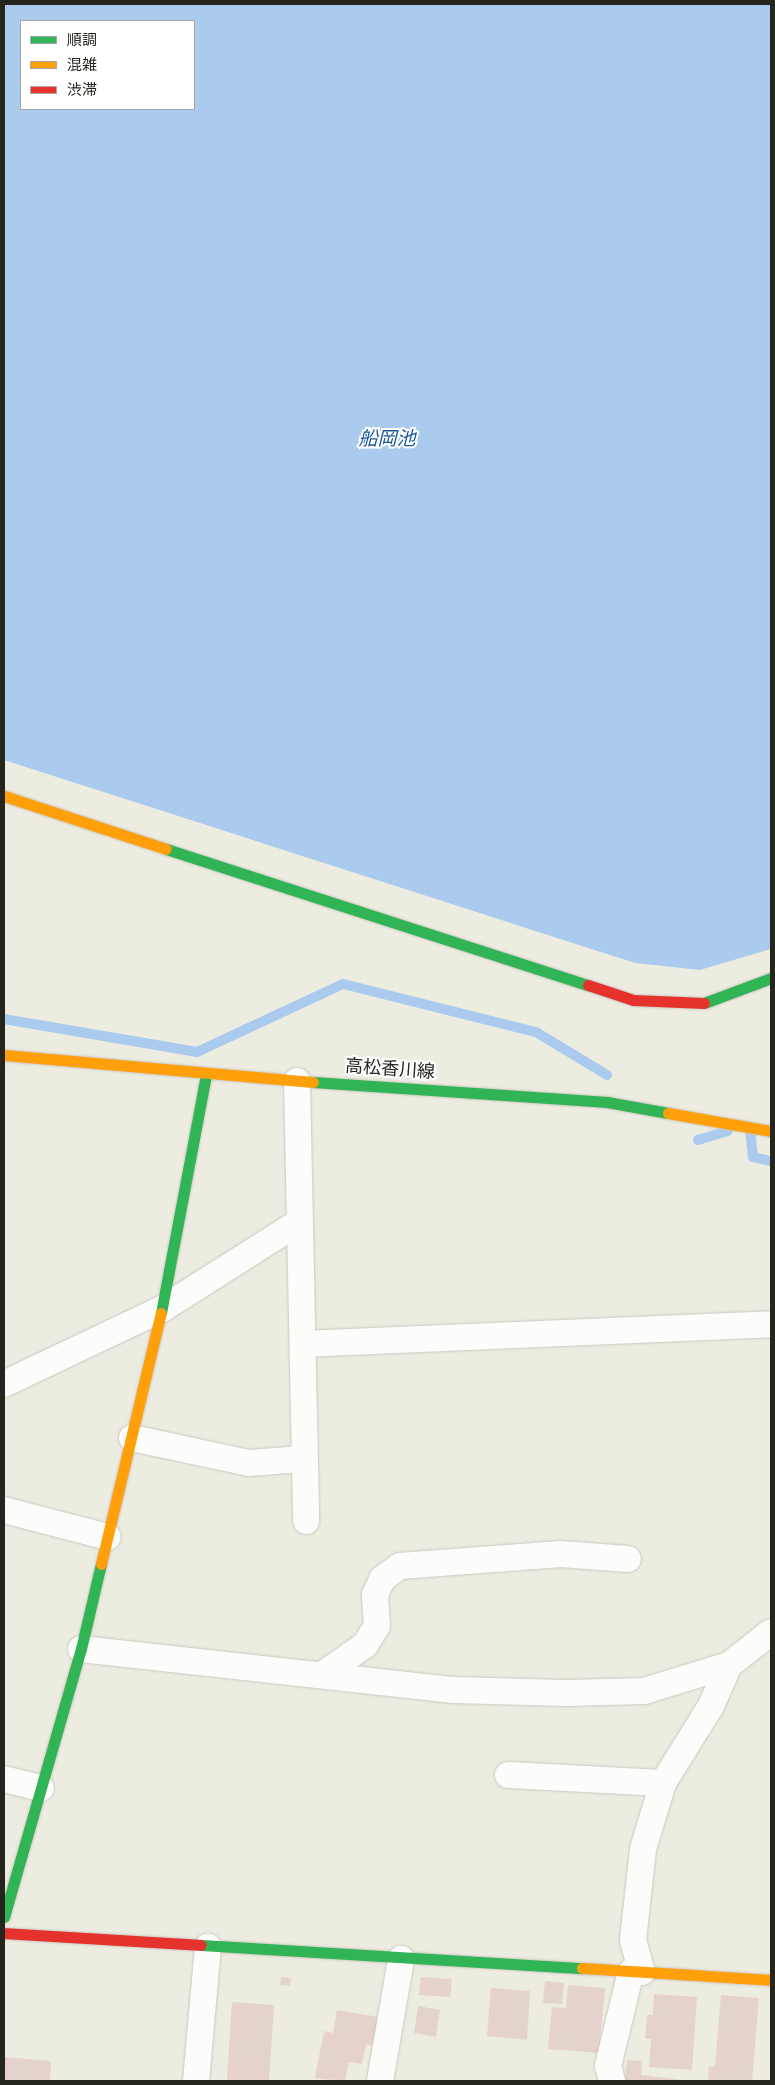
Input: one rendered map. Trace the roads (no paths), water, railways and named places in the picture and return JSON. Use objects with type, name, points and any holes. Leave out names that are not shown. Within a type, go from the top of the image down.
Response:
[{"type":"street","points":[[4,796],[634,1000],[705,1003],[771,978]]},
{"type":"street","name":"高松香川線","points":[[4,1056],[206,1075],[607,1102],[771,1131]]},
{"type":"street","points":[[4,1918],[81,1649],[132,1438],[162,1309],[206,1075]]},
{"type":"street","points":[[297,1081],[303,1344],[302,1459],[306,1521]]},
{"type":"street","points":[[4,1384],[162,1309],[299,1222]]},
{"type":"street","points":[[303,1344],[771,1324]]},
{"type":"street","points":[[132,1438],[249,1463],[302,1459]]},
{"type":"street","points":[[4,1510],[108,1537]]},
{"type":"street","points":[[325,1673],[365,1645],[376,1626],[375,1595],[382,1579],[400,1566],[561,1554],[628,1559]]},
{"type":"street","points":[[81,1649],[325,1673],[454,1690],[564,1693],[644,1691],[729,1666],[771,1632]]},
{"type":"street","points":[[612,2081],[608,2066],[636,1972],[633,1940],[644,1849],[663,1783],[711,1706],[729,1666]]},
{"type":"street","points":[[508,1775],[663,1783]]},
{"type":"street","points":[[4,1779],[41,1788]]},
{"type":"street","points":[[4,1933],[401,1959],[771,1980]]},
{"type":"street","points":[[196,2081],[208,1947]]},
{"type":"street","points":[[380,2081],[401,1959]]},
{"type":"water","name":"船岡池","points":[[4,4],[771,4],[771,949],[700,970],[635,963],[4,760]]},
{"type":"waterway","points":[[4,1019],[197,1052],[343,984],[536,1032],[607,1075]]},
{"type":"waterway","points":[[750,1129],[753,1157],[771,1161]]},
{"type":"waterway","points":[[698,1140],[728,1131]]}]
